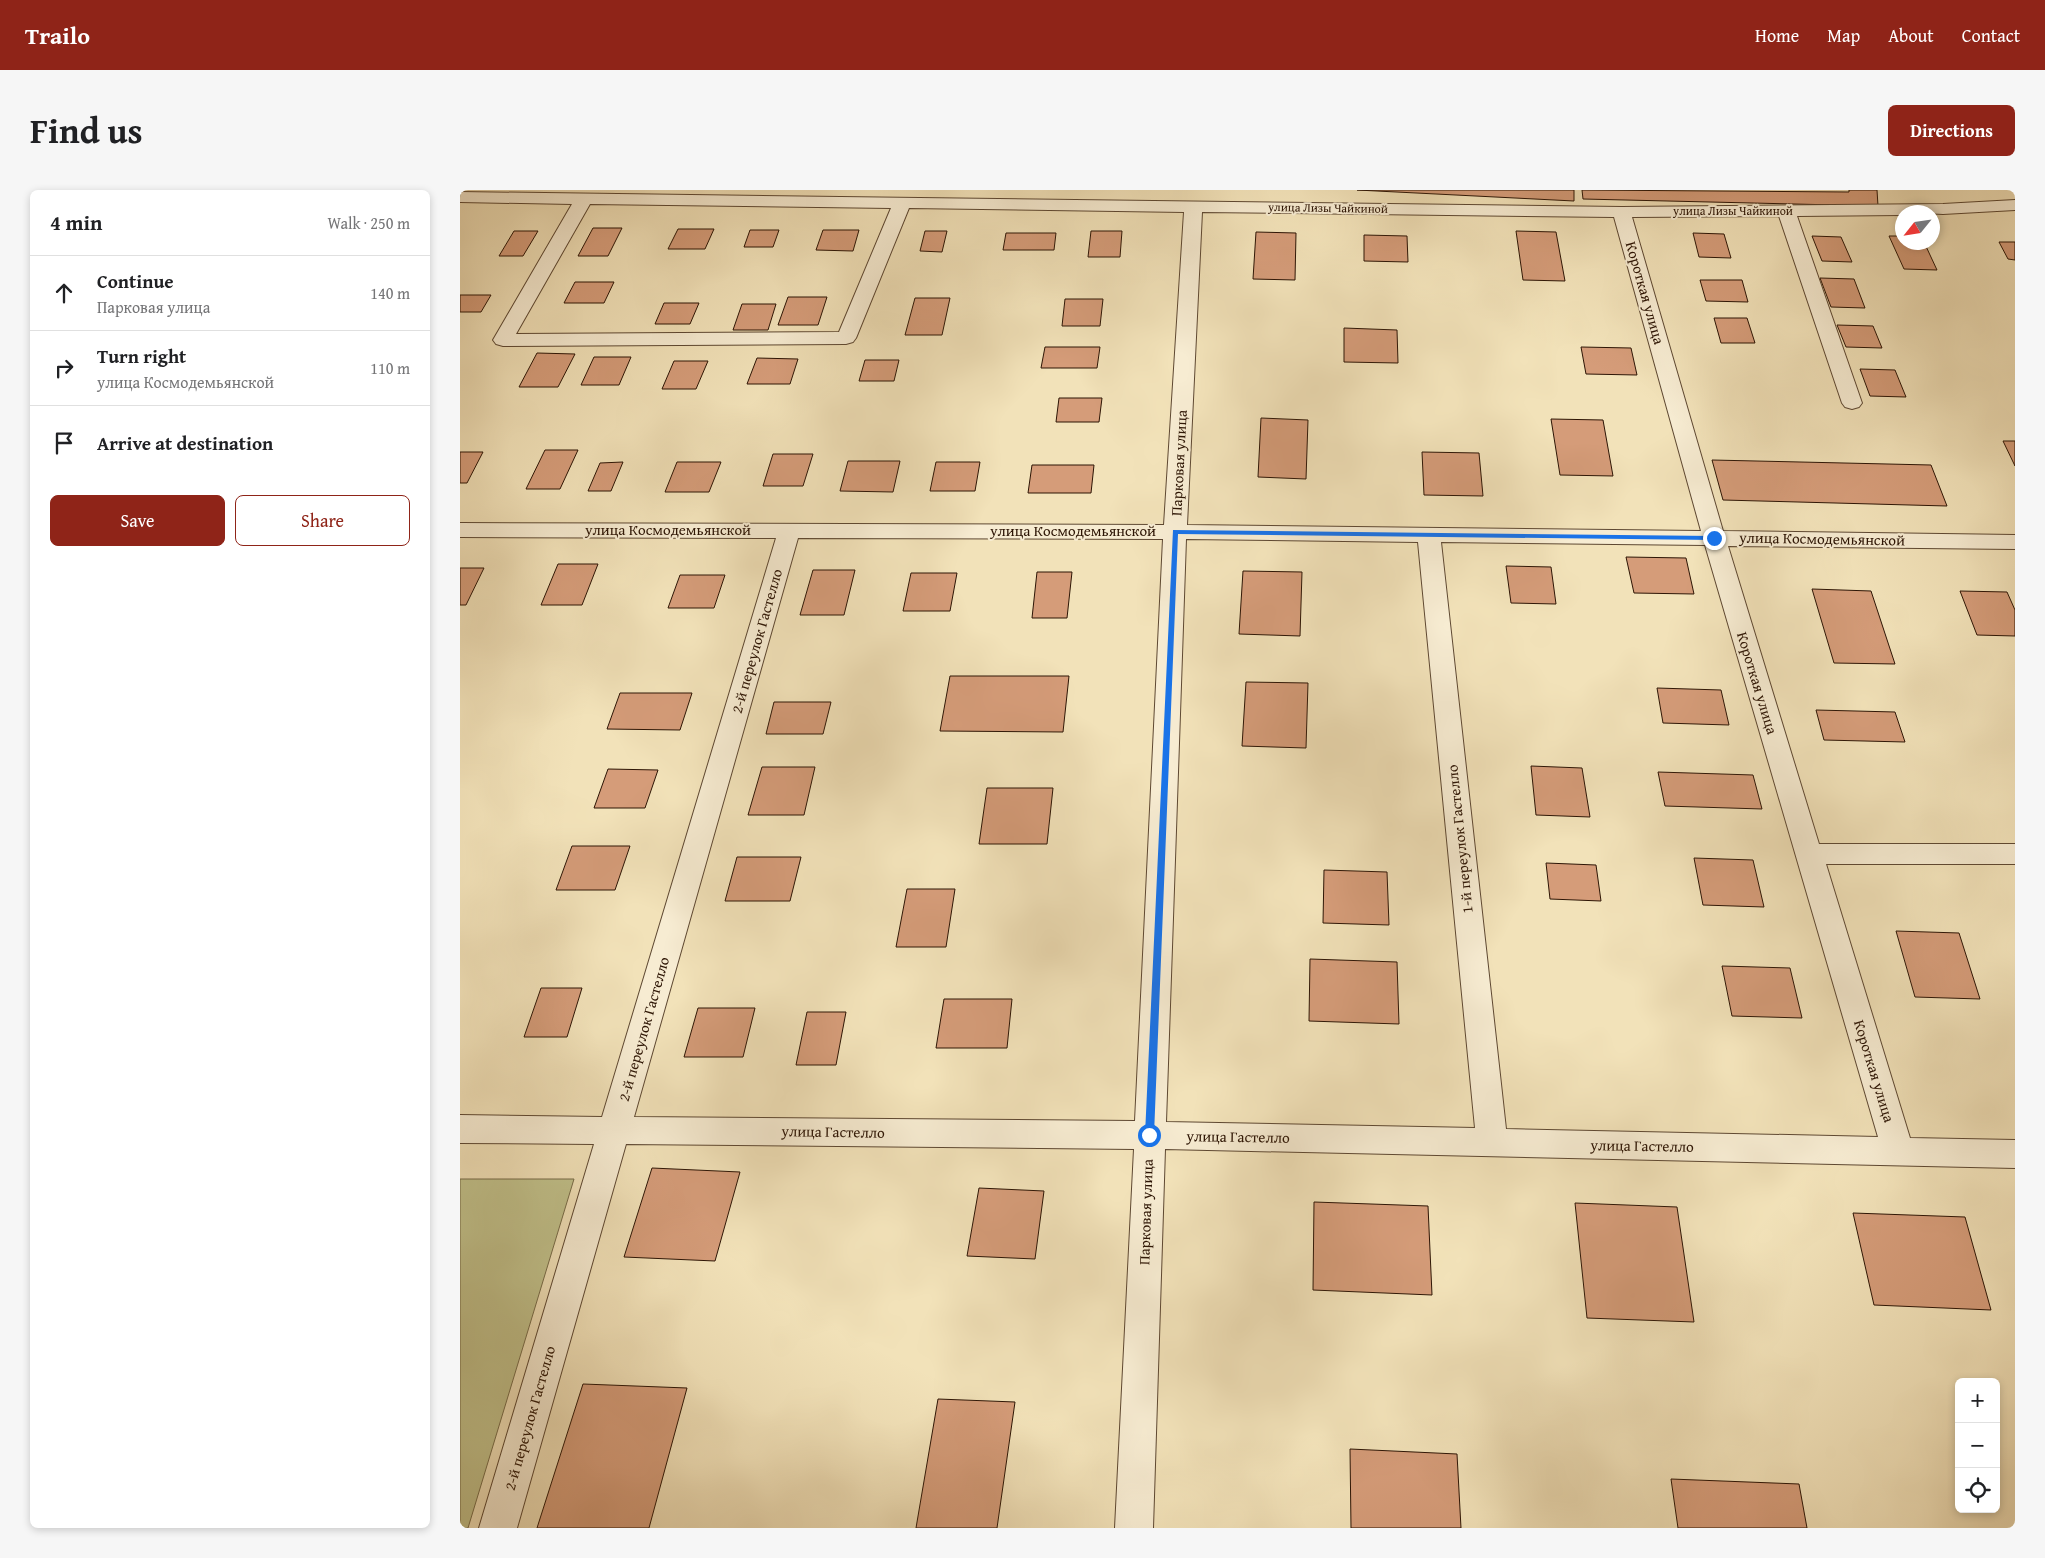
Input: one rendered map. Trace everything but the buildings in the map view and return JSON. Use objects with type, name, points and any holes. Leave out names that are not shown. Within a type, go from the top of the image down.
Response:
[{"type":"street","name":"улица Лизы Чайкиной","points":[[460,197],[1622,212],[1943,209],[2015,205]]},
{"type":"street","points":[[584,199],[502,340],[846,338],[902,203]]},
{"type":"street","name":"Парковая улица","points":[[1134,1528],[1175,532],[1194,207]]},
{"type":"street","points":[[1786,210],[1852,403]]},
{"type":"street","name":"Короткая улица","points":[[1622,212],[1714,538],[1898,1152]]},
{"type":"street","name":"улица Космодемьянской","points":[[460,530],[1175,532],[2015,542]]},
{"type":"street","name":"2-й переулок Гастелло","points":[[498,1528],[789,531]]},
{"type":"street","name":"1-й переулок Гастелло","points":[[1429,534],[1492,1143]]},
{"type":"street","points":[[1809,854],[2015,854]]},
{"type":"street","name":"улица Гастелло","points":[[460,1129],[1149,1135],[2015,1154]]},
{"type":"green space","points":[[460,1179],[574,1179],[468,1528],[460,1528]]},
{"type":"route","points":[[1149,1135],[1175,532],[1714,538]]}]
